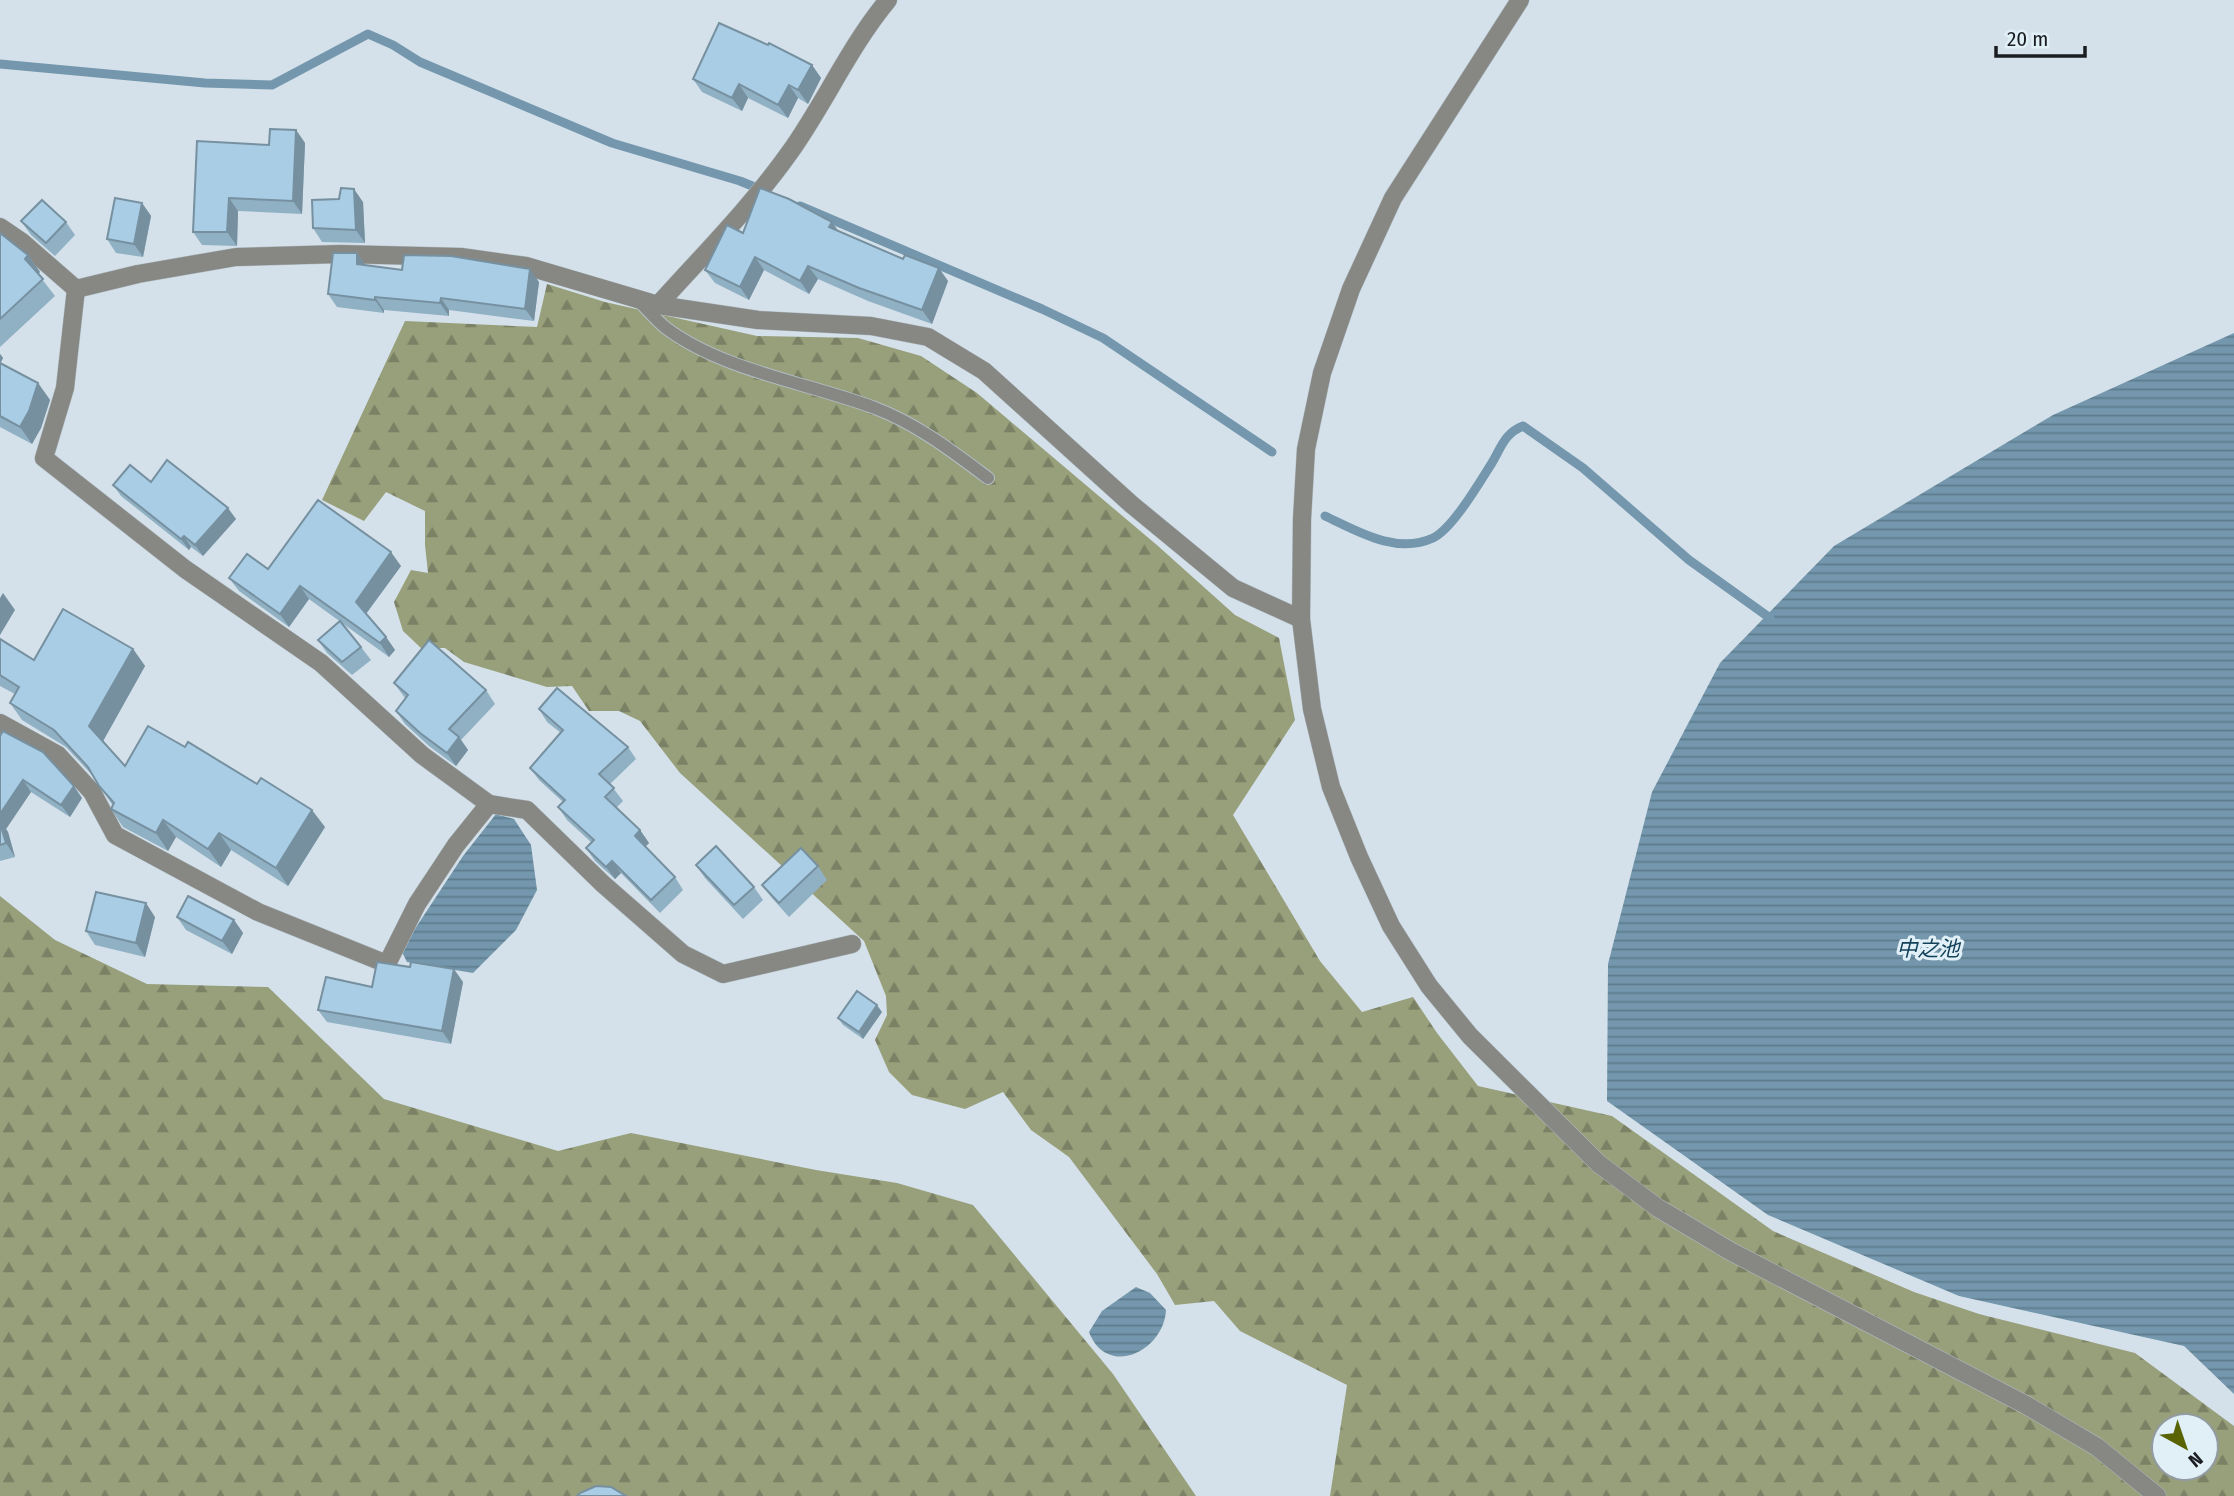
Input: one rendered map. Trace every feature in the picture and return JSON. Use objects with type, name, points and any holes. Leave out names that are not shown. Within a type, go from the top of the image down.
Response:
[{"type":"street","points":[[658,305],[762,189],[792,150],[863,33],[888,0]]},
{"type":"street","points":[[1520,0],[1393,198],[1351,289],[1322,373],[1307,449],[1302,519],[1301,619],[1312,709],[1332,786],[1359,857],[1397,936],[1429,986],[1470,1036],[1600,1164],[1658,1208],[1730,1251],[2026,1405],[2097,1447],[2157,1496]]},
{"type":"street","points":[[0,227],[22,242],[76,289]]},
{"type":"street","points":[[76,289],[138,274],[236,257],[340,254],[461,257],[526,266],[658,305],[758,320],[871,326],[928,337],[984,371],[1131,504],[1233,589],[1301,619]]},
{"type":"street","points":[[76,289],[65,388],[44,458],[185,569],[321,663],[422,755],[489,804],[527,810],[603,884],[683,954],[723,974],[852,944]]},
{"type":"street","points":[[0,723],[58,755],[92,792],[115,835],[258,912],[387,964],[418,904],[456,845],[489,804]]},
{"type":"lane","points":[[636,299],[666,328],[709,352],[758,372],[876,408],[918,428],[988,478]]},
{"type":"green space","points":[[547,284],[605,302],[757,336],[858,338],[921,356],[977,393],[1235,615],[1279,638],[1295,720],[1233,815],[1320,961],[1362,1012],[1413,997],[1478,1086],[1612,1116],[1773,1231],[1914,1292],[1979,1314],[2135,1353],[2215,1412],[2150,1412],[2150,1482],[2220,1482],[2220,1416],[2234,1426],[2234,1496],[1330,1496],[1347,1385],[1240,1331],[1214,1301],[1175,1305],[1157,1274],[1069,1157],[1031,1130],[1003,1092],[965,1109],[912,1095],[889,1072],[875,1040],[887,1015],[886,996],[864,941],[680,773],[640,721],[619,711],[589,711],[572,686],[547,687],[464,662],[445,648],[421,648],[403,631],[394,602],[411,570],[428,573],[425,511],[386,492],[364,521],[322,500],[405,321],[537,327]]},
{"type":"green space","points":[[0,896],[55,940],[147,984],[268,987],[384,1099],[558,1151],[631,1133],[816,1170],[897,1183],[973,1205],[1113,1374],[1196,1496],[0,1496]]},
{"type":"water","name":"中之池","points":[[2234,333],[2234,1394],[2184,1346],[1959,1296],[1768,1215],[1607,1101],[1608,964],[1652,792],[1720,663],[1834,546],[2053,415]]},
{"type":"water","points":[[496,814],[514,819],[531,845],[537,890],[516,930],[473,973],[407,962],[401,950],[463,856]]},
{"type":"water","points":[[1136,1287],[1150,1293],[1166,1310],[1163,1325],[1146,1347],[1134,1354],[1121,1357],[1108,1354],[1097,1346],[1089,1332],[1102,1311]]},
{"type":"building","points":[[719,23],[768,45],[769,43],[812,65],[798,90],[789,85],[778,105],[739,84],[732,98],[693,79]]},
{"type":"building","points":[[270,129],[296,130],[293,201],[229,198],[227,232],[193,232],[197,141],[269,145]]},
{"type":"building","points":[[341,188],[354,189],[356,230],[313,228],[312,200],[339,199]]},
{"type":"building","points":[[760,188],[789,199],[832,222],[829,227],[903,259],[905,255],[939,268],[922,310],[859,288],[808,266],[800,281],[755,257],[740,287],[705,270],[727,225],[743,233]]},
{"type":"building","points":[[115,198],[142,203],[134,244],[107,239]]},
{"type":"building","points":[[42,200],[66,222],[46,243],[21,221]]},
{"type":"building","points":[[0,233],[28,255],[25,259],[43,279],[0,319]]},
{"type":"building","points":[[333,253],[357,253],[357,264],[402,270],[404,255],[451,256],[530,269],[525,309],[441,298],[440,303],[375,297],[375,300],[328,294]]},
{"type":"building","points":[[0,363],[38,383],[29,411],[20,427],[0,416]]},
{"type":"building","points":[[167,460],[228,508],[195,545],[184,536],[181,539],[113,485],[130,465],[151,482]]},
{"type":"building","points":[[318,500],[391,552],[356,602],[386,637],[380,643],[300,586],[280,614],[229,578],[247,554],[268,569]]},
{"type":"building","points":[[63,609],[133,649],[89,726],[125,766],[148,726],[185,747],[188,742],[257,784],[261,778],[312,810],[276,868],[219,833],[208,849],[163,820],[156,833],[111,809],[114,803],[99,786],[88,767],[54,730],[10,703],[19,687],[0,675],[0,639],[34,660]]},
{"type":"building","points":[[340,621],[361,647],[342,662],[318,640]]},
{"type":"building","points":[[429,640],[486,690],[449,729],[459,737],[447,753],[396,711],[408,695],[394,683]]},
{"type":"building","points":[[557,688],[628,747],[599,774],[614,788],[605,797],[640,830],[635,836],[675,877],[651,900],[612,861],[606,867],[586,848],[594,840],[558,807],[565,800],[530,768],[563,730],[539,709]]},
{"type":"building","points":[[3,731],[43,752],[74,786],[61,805],[23,780],[0,814],[0,736]]},
{"type":"building","points":[[0,823],[6,843],[0,845]]},
{"type":"building","points":[[716,846],[754,887],[734,905],[696,865]]},
{"type":"building","points":[[801,848],[818,866],[779,903],[762,885]]},
{"type":"building","points":[[96,892],[146,903],[136,943],[86,931]]},
{"type":"building","points":[[188,896],[234,920],[222,941],[177,917]]},
{"type":"building","points":[[377,962],[410,967],[411,962],[454,969],[442,1031],[318,1010],[326,977],[372,987]]},
{"type":"building","points":[[857,991],[877,1005],[859,1032],[838,1018]]},
{"type":"building","points":[[596,1486],[611,1487],[626,1496],[577,1496]]},
{"type":"waterway","points":[[0,64],[205,83],[272,85],[368,34],[393,45],[420,62],[612,143],[762,190]]},
{"type":"waterway","points":[[800,206],[1042,309],[1103,338],[1272,452]]},
{"type":"waterway","points":[[1325,516],[1363,534],[1391,542],[1419,543],[1433,538],[1448,526],[1464,506],[1511,433],[1523,426],[1583,468],[1689,560],[1770,618]]}]
